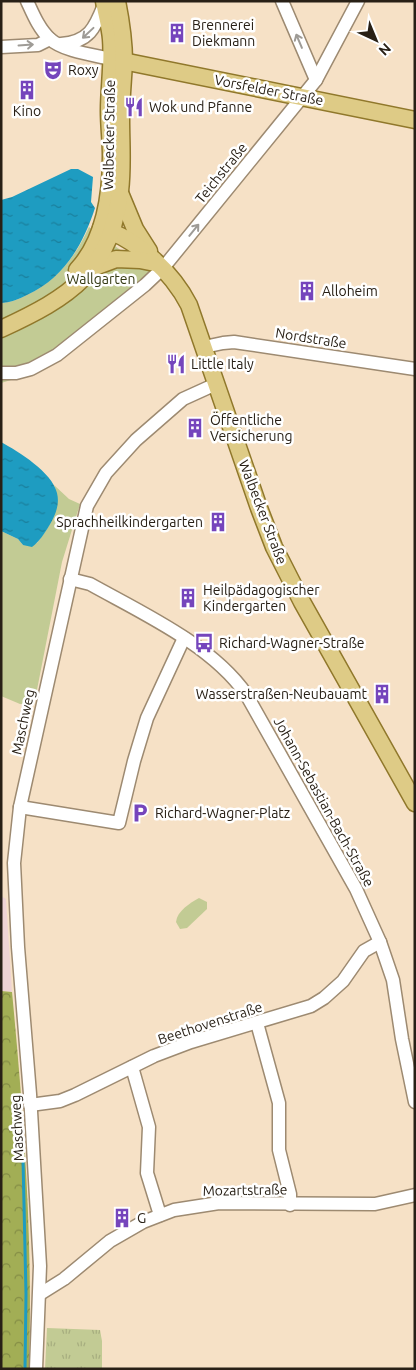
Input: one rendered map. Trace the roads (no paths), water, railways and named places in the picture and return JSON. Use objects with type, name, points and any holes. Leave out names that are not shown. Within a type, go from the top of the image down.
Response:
[{"type":"main road","points":[[108,2],[111,36],[117,60]]},
{"type":"main road","name":"Vorsfelder Straße","points":[[117,60],[415,120]]},
{"type":"main road","name":"Walbecker Straße","points":[[107,229],[120,192],[121,116],[117,60]]},
{"type":"main road","name":"Walbecker Straße","points":[[107,229],[106,208],[110,167],[109,99],[117,60]]},
{"type":"main road","points":[[120,192],[135,230],[160,266]]},
{"type":"main road","points":[[1,329],[24,319],[61,298],[72,289],[92,268],[107,246],[107,229]]},
{"type":"main road","points":[[1,320],[48,296],[62,285],[81,266],[107,229]]},
{"type":"main road","name":"Walbecker Straße","points":[[107,229],[134,245],[160,266],[182,292],[189,305],[274,547],[302,602],[415,803]]},
{"type":"main road","points":[[92,268],[116,259],[140,260],[160,266]]},
{"type":"street","points":[[27,1],[36,19],[54,42],[117,60]]},
{"type":"street","points":[[282,1],[316,80]]},
{"type":"street","name":"Teichstraße","points":[[1,373],[16,373],[57,355],[121,304],[160,266],[316,80],[358,1]]},
{"type":"street","points":[[1,47],[76,42],[91,32],[108,2]]},
{"type":"street","name":"Nordstraße","points":[[204,347],[234,342],[415,369]]},
{"type":"street","name":"Maschweg","points":[[36,1369],[40,1266],[14,863],[20,808],[87,506],[106,473],[136,440],[193,393],[216,384]]},
{"type":"street","name":"Johann-Sebastian-Bach-Straße","points":[[70,579],[90,584],[200,648],[217,662],[239,684],[246,694],[356,889],[380,942],[393,980],[402,1039],[415,1102]]},
{"type":"street","points":[[20,808],[119,823],[147,718],[184,638]]},
{"type":"street","name":"Beethovenstraße","points":[[30,1105],[60,1101],[154,1056],[191,1042],[312,1006],[324,998],[349,974],[364,951],[380,942]]},
{"type":"street","points":[[256,1023],[279,1103],[279,1150],[290,1194],[290,1204]]},
{"type":"street","points":[[132,1067],[149,1127],[147,1173],[160,1215]]},
{"type":"street","name":"Mozartstraße","points":[[40,1294],[64,1279],[110,1240],[160,1215],[182,1209],[211,1204],[375,1204],[415,1195]]},
{"type":"water","points":[[71,169],[78,169],[93,177],[91,202],[95,208],[85,235],[62,270],[52,279],[24,296],[11,302],[1,303],[1,200],[12,197]]},
{"type":"water","points":[[1,442],[42,470],[54,485],[57,493],[57,506],[53,518],[42,537],[32,547],[23,545],[18,539],[1,531]]},
{"type":"waterway","points":[[23,1159],[26,1294],[25,1369]]},
{"type":"place","name":"Brennerei Diekmann","points":[[177,33]]},
{"type":"place","name":"Roxy","points":[[53,70]]},
{"type":"place","name":"Kino","points":[[27,90]]},
{"type":"place","name":"Wok und Pfanne","points":[[134,107]]},
{"type":"place","name":"Alloheim","points":[[307,291]]},
{"type":"place","name":"Little Italy","points":[[176,364]]},
{"type":"place","name":"Öffentliche Versicherung","points":[[195,428]]},
{"type":"place","name":"Sprachheilkindergarten","points":[[218,522]]},
{"type":"place","name":"Heilpädagogischer Kindergarten","points":[[188,598]]},
{"type":"place","name":"Richard-Wagner-Straße","points":[[204,643]]},
{"type":"place","name":"Wasserstraßen-Neubauamt","points":[[382,694]]},
{"type":"place","name":"Richard-Wagner-Platz","points":[[140,813]]},
{"type":"place","name":"G","points":[[122,1218]]},
{"type":"park label","name":"Wallgarten","points":[[101,279]]}]
